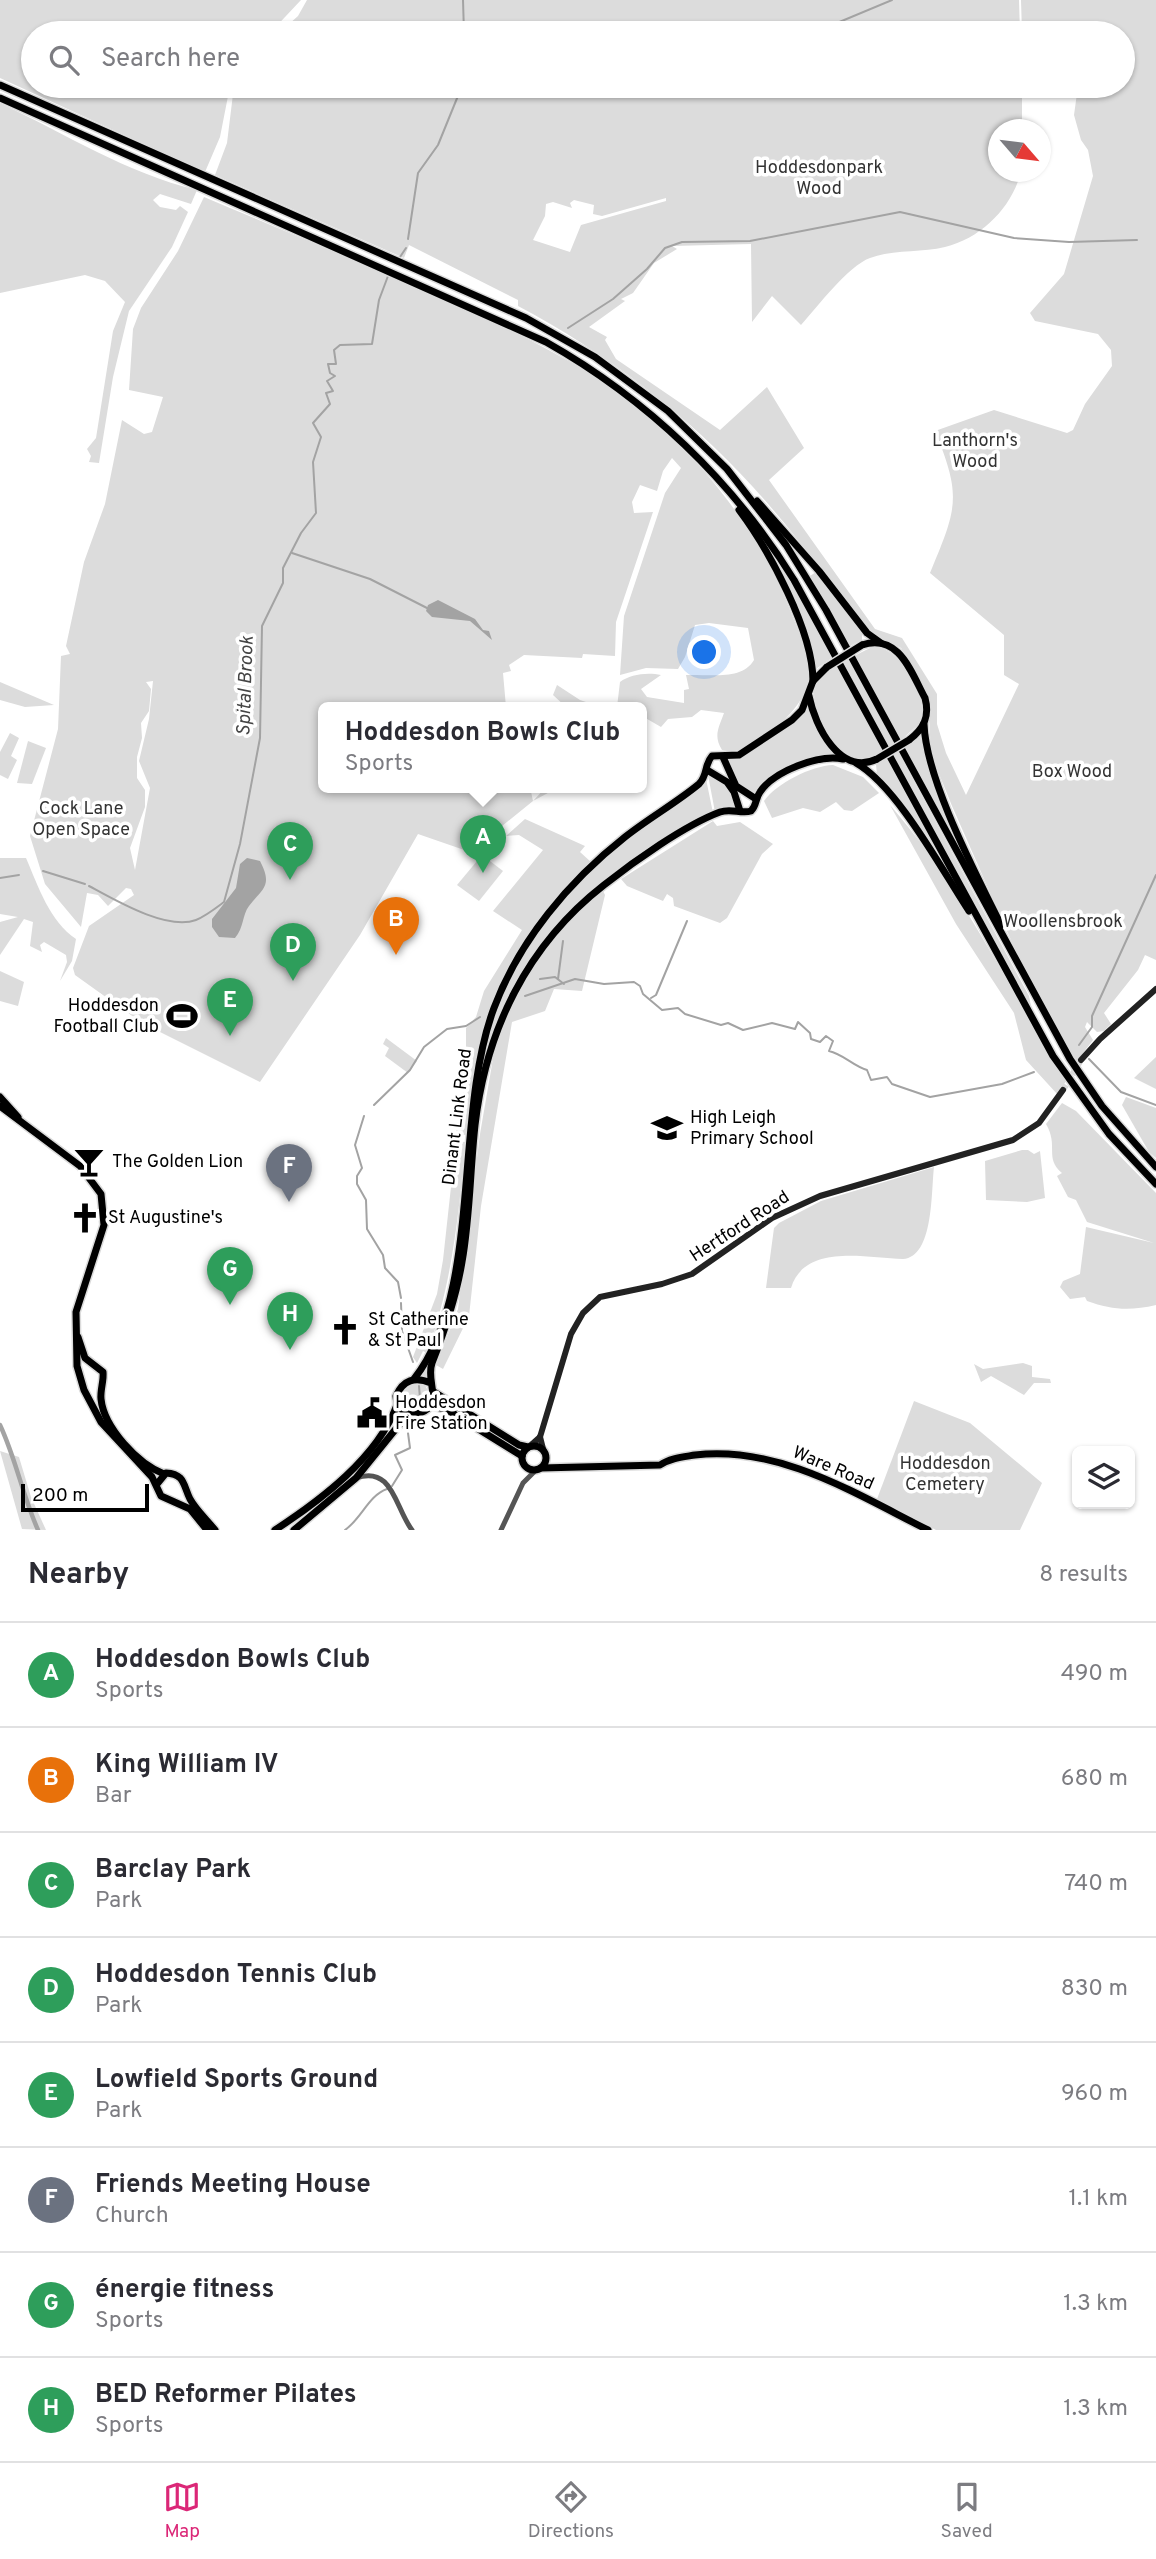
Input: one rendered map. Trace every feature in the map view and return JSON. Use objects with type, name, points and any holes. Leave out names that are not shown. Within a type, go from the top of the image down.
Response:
[{"type":"main road","points":[[0,85],[21,94]]},
{"type":"main road","points":[[0,98],[546,342],[623,392],[695,454],[750,516],[794,580],[998,956],[1071,1084],[1109,1133],[1156,1184]]},
{"type":"main road","points":[[29,98],[552,331],[595,357],[668,411],[793,541],[867,633],[896,649],[908,665],[927,706],[925,743],[958,834],[1023,978]]},
{"type":"main road","points":[[695,454],[754,530],[775,567],[812,660],[813,681],[802,710],[746,752],[723,757],[736,786],[756,799]]},
{"type":"main road","points":[[734,478],[786,545],[814,589],[1023,978],[1083,1080],[1122,1130],[1156,1167]]},
{"type":"main road","points":[[813,681],[827,667],[862,645],[881,643]]},
{"type":"main road","points":[[808,695],[830,740],[843,759]]},
{"type":"main road","points":[[856,763],[877,759],[908,740],[924,724]]},
{"type":"main road","points":[[707,770],[726,782],[734,792],[740,811],[751,811],[764,788],[806,761],[824,756],[856,763],[877,779],[906,816],[998,956]]},
{"type":"main road","name":"Dinant Link Road","points":[[414,1379],[434,1344],[451,1289],[476,1075],[488,1024],[508,977],[537,929],[582,875],[623,838],[700,783],[710,758],[723,757]]},
{"type":"main road","name":"Dinant Link Road","points":[[432,1387],[430,1368],[450,1315],[462,1262],[484,1071],[500,1021],[518,984],[554,933],[605,885],[717,813],[740,811]]},
{"type":"main road","points":[[1082,1060],[1100,1039],[1156,989]]},
{"type":"main road","name":"Hertford Road","points":[[540,1437],[571,1334],[585,1311],[600,1297],[667,1283],[697,1272],[772,1219],[820,1196],[1013,1140],[1039,1123],[1063,1090]]},
{"type":"main road","points":[[0,1097],[20,1120]]},
{"type":"main road","points":[[0,1106],[92,1178],[103,1199],[105,1219],[80,1292],[75,1325],[76,1360],[88,1396],[110,1434],[157,1485],[164,1499],[190,1509],[206,1530]]},
{"type":"main road","points":[[75,1325],[82,1353],[104,1375],[100,1395],[107,1420],[128,1445],[153,1468],[164,1474],[180,1477],[215,1530]]},
{"type":"main road","points":[[88,1396],[83,1373],[86,1367],[93,1364]]},
{"type":"main road","points":[[275,1530],[310,1505],[350,1470],[390,1422],[397,1405],[398,1390],[414,1379],[432,1387],[519,1445],[543,1449]]},
{"type":"main road","points":[[431,1406],[432,1387]]},
{"type":"main road","points":[[397,1405],[413,1415]]},
{"type":"main road","points":[[294,1530],[356,1478],[399,1425],[431,1406],[446,1409],[522,1456]]},
{"type":"main road","points":[[547,1457],[539,1469],[524,1466],[522,1456],[540,1437],[547,1457],[555,1466]]},
{"type":"main road","name":"Ware Road","points":[[539,1469],[555,1466],[660,1465],[677,1458],[709,1454],[760,1458],[817,1475],[928,1530]]},
{"type":"main road","points":[[157,1485],[164,1474]]},
{"type":"main road","points":[[179,1504],[188,1492]]},
{"type":"street","points":[[501,1530],[523,1483],[539,1469]]},
{"type":"street","points":[[356,1478],[371,1474],[389,1485],[412,1530]]},
{"type":"green space","points":[[0,0],[301,0],[281,21],[21,21],[21,88],[0,78]]},
{"type":"green space","points":[[307,0],[1019,0],[1020,21],[292,21]]},
{"type":"green space","points":[[1021,0],[1156,0],[1156,960],[1145,955],[1138,970],[1104,1013],[1111,1024],[1104,1031],[1097,1032],[1087,1022],[1085,1027],[1093,1040],[1077,1061],[1059,1034],[1014,947],[952,806],[931,754],[928,695],[901,648],[872,633],[782,520],[728,460],[643,386],[582,343],[518,306],[518,300],[409,245],[404,258],[215,175],[227,143],[233,98],[1022,98],[1022,119],[988,119],[988,182],[1018,182],[1017,185],[994,219],[959,243],[927,250],[888,253],[861,262],[834,287],[801,325],[772,296],[752,322],[751,244],[672,246],[677,249],[654,263],[633,293],[621,299],[625,301],[589,327],[607,337],[605,340],[616,359],[720,430],[767,387],[804,448],[769,480],[875,629],[902,638],[937,694],[937,724],[946,753],[966,795],[1019,684],[1004,675],[1004,635],[930,573],[946,533],[953,502],[949,472],[935,431],[994,410],[1067,433],[1073,430],[1085,404],[1112,366],[1111,350],[1098,334],[1035,321],[1030,313],[1064,274],[1093,176],[1088,150],[1081,140],[1074,115],[1076,98],[1135,98],[1135,21],[1022,21]],"holes":[[[666,198],[666,201],[581,225],[570,252],[533,240],[545,216],[546,204],[553,202],[572,208],[570,203],[574,200],[594,205],[593,214],[602,216]]]},
{"type":"green space","points":[[44,98],[228,98],[220,137],[205,172]]},
{"type":"green space","points":[[0,103],[121,163],[171,183],[197,190],[191,204],[160,194],[153,200],[160,207],[176,210],[180,206],[188,212],[172,247],[129,311],[113,377],[99,463],[89,462],[91,456],[87,449],[96,438],[113,331],[125,302],[105,281],[85,275],[0,293]]},
{"type":"green space","name":"Cock Lane Open Space","points":[[204,197],[452,303],[550,350],[606,384],[635,406],[663,429],[714,484],[737,513],[775,577],[807,656],[808,682],[795,709],[761,739],[738,750],[722,750],[719,745],[718,732],[724,713],[701,710],[692,717],[668,719],[661,727],[647,719],[647,702],[618,702],[620,682],[634,675],[661,675],[641,689],[647,697],[684,703],[684,690],[689,689],[686,675],[733,674],[749,667],[754,660],[748,628],[709,623],[695,625],[685,657],[678,669],[646,668],[620,675],[624,616],[665,493],[681,468],[672,458],[663,471],[657,491],[640,485],[632,502],[634,513],[653,512],[616,622],[615,656],[583,654],[582,658],[524,655],[509,665],[511,671],[503,673],[506,702],[318,702],[318,793],[531,793],[533,801],[470,852],[418,834],[360,935],[260,1082],[142,1023],[75,975],[73,968],[89,926],[134,895],[131,889],[126,888],[108,906],[98,895],[87,893],[81,927],[45,884],[30,836],[58,729],[61,656],[70,654],[66,646],[84,562],[105,504],[122,420],[144,434],[152,432],[163,397],[129,390],[133,329],[141,308],[178,251]],"holes":[[[153,681],[149,719],[139,761],[150,788],[135,870],[130,848],[145,807],[145,790],[137,778],[137,757],[142,738],[141,723],[149,711],[151,689],[146,682]]]},
{"type":"green space","points":[[816,572],[862,630],[862,640],[850,646],[810,576]]},
{"type":"green space","points":[[785,573],[833,657],[816,669],[782,575]]},
{"type":"green space","points":[[874,646],[884,649],[903,665],[921,700],[920,723],[900,741],[854,656]]},
{"type":"green space","points":[[849,659],[894,744],[889,747],[844,662]]},
{"type":"green space","points":[[838,666],[883,751],[869,759],[852,758],[838,747],[824,725],[815,701],[816,683],[828,671]]},
{"type":"green space","points":[[0,682],[54,705],[25,707],[0,700]]},
{"type":"green space","points":[[557,685],[586,702],[561,702],[553,695]]},
{"type":"green space","points":[[807,704],[834,754],[812,757],[790,766],[755,793],[741,784],[734,777],[729,760],[742,757]]},
{"type":"green space","points":[[10,733],[19,738],[11,756],[17,760],[8,779],[0,775],[0,752]]},
{"type":"green space","points":[[920,737],[954,831],[951,834],[904,746]]},
{"type":"green space","points":[[28,741],[46,748],[32,784],[17,783]]},
{"type":"green space","points":[[897,750],[1029,996],[1031,1006],[892,753]]},
{"type":"green space","points":[[887,757],[938,850],[935,852],[877,775],[876,764]]},
{"type":"green space","points":[[833,765],[863,777],[879,793],[852,811],[844,810],[836,802],[820,812],[803,808],[772,818],[764,801],[770,794],[795,777]]},
{"type":"green space","points":[[708,775],[726,787],[735,807],[723,807],[715,812]]},
{"type":"green space","points":[[706,779],[713,813],[630,865],[594,893],[561,923],[532,957],[509,996],[490,1040],[478,1090],[464,1234],[453,1296],[441,1337],[427,1377],[421,1375],[440,1337],[456,1273],[478,1076],[500,1000],[540,929],[575,888],[614,850],[672,808]]},
{"type":"green space","points":[[890,805],[940,870],[962,904],[1066,1081],[1058,1095],[1026,1060],[1014,1013],[956,924]]},
{"type":"green space","points":[[525,819],[585,846],[580,852],[591,862],[532,935],[502,980],[485,1022],[466,1135],[456,1134],[466,1074],[466,1028],[476,1017],[484,991],[522,930],[493,911],[543,850],[519,835],[506,836]]},
{"type":"green space","points":[[713,821],[717,826],[740,822],[773,844],[762,854],[727,918],[720,923],[674,906],[673,898],[667,894],[663,901],[627,886],[621,879]]},
{"type":"green space","points":[[482,855],[503,871],[479,901],[457,885]]},
{"type":"green space","points":[[0,858],[26,858],[52,913],[76,939],[72,961],[60,981],[67,962],[66,955],[44,942],[40,945],[42,952],[30,946],[33,922],[24,919],[0,955],[0,922],[18,917],[0,914]]},
{"type":"green space","points":[[603,891],[605,895],[582,991],[554,989],[545,1011],[512,1022],[481,1206],[469,1316],[443,1369],[436,1365],[458,1309],[480,1134],[495,1047],[514,998],[541,955],[572,918]]},
{"type":"green space","points":[[0,971],[24,982],[18,1006],[0,1001]]},
{"type":"green space","points":[[386,1038],[417,1061],[408,1073],[385,1056],[389,1048],[383,1044]]},
{"type":"green space","points":[[1156,1057],[1156,1089],[1134,1078]]},
{"type":"green space","points":[[1126,1097],[1156,1108],[1156,1158],[1149,1152],[1122,1105]]},
{"type":"green space","points":[[1062,1103],[1076,1111],[1156,1193],[1156,1305],[1129,1309],[1105,1306],[1087,1301],[1085,1297],[1070,1299],[1060,1287],[1063,1281],[1080,1274],[1086,1227],[1154,1243],[1087,1222],[1076,1200],[1068,1197],[1057,1176],[1062,1173],[1052,1157],[1050,1132],[1046,1124]]},
{"type":"green space","points":[[456,1141],[465,1142],[453,1249],[436,1327],[427,1353],[423,1351],[417,1363],[413,1357],[437,1294],[443,1260]]},
{"type":"green space","points":[[1022,1150],[1034,1154],[1040,1151],[1045,1198],[1027,1202],[986,1200],[985,1161]]},
{"type":"green space","points":[[934,1167],[926,1235],[913,1255],[903,1259],[838,1256],[823,1259],[809,1264],[798,1274],[791,1288],[766,1288],[774,1228],[779,1223],[821,1201]]},
{"type":"green space","points":[[1023,1363],[1032,1366],[1032,1377],[1050,1379],[1051,1383],[1034,1383],[1024,1395],[991,1376],[981,1382],[974,1364],[983,1369]]},
{"type":"green space","points":[[411,1384],[425,1385],[430,1395],[426,1405],[413,1411],[399,1404],[399,1396]]},
{"type":"green space","name":"Hoddesdon Cemetery","points":[[914,1401],[970,1423],[1042,1483],[1020,1530],[936,1530],[877,1499]]},
{"type":"green space","points":[[0,1451],[19,1457],[31,1497],[46,1530],[22,1529]]},
{"type":"shaded area","points":[[438,600],[475,619],[483,630],[489,631],[492,640],[470,621],[432,617],[426,611],[428,605]]},
{"type":"shaded area","points":[[247,858],[260,861],[266,876],[265,886],[247,910],[235,938],[219,937],[212,927],[212,919],[236,888],[240,864]]},
{"type":"waterway","name":"Spital Brook","points":[[463,0],[464,21]]},
{"type":"waterway","points":[[842,21],[892,0]]},
{"type":"waterway","name":"Spital Brook","points":[[408,239],[418,173],[438,145],[457,98]]},
{"type":"waterway","points":[[568,328],[613,299],[647,269],[665,248],[682,242],[750,241],[900,212],[1014,238],[1069,242],[1137,240]]},
{"type":"waterway","name":"Spital Brook","points":[[400,257],[406,248]]},
{"type":"waterway","name":"Spital Brook","points":[[89,886],[141,912],[171,921],[196,920],[224,902],[240,844],[260,738],[262,626],[283,583],[283,568],[301,533],[316,513],[313,462],[321,437],[313,423],[330,404],[326,393],[333,391],[327,381],[335,376],[330,373],[328,364],[336,364],[334,350],[340,345],[372,344],[379,300],[388,276]]},
{"type":"waterway","points":[[292,553],[370,579],[427,608]]},
{"type":"waterway","name":"Spital Brook","points":[[43,871],[85,884]]},
{"type":"waterway","name":"Spital Brook","points":[[0,878],[19,875]]},
{"type":"waterway","points":[[1079,1045],[1092,1027],[1092,1016],[1156,875]]},
{"type":"waterway","points":[[651,998],[656,995],[687,921]]},
{"type":"waterway","points":[[558,979],[563,941]]},
{"type":"waterway","points":[[540,979],[555,977],[564,984]]},
{"type":"waterway","points":[[525,996],[575,979],[604,984],[634,982],[640,986],[643,994],[662,1010],[678,1008],[685,1014],[721,1025],[728,1023],[743,1030],[772,1023],[795,1029],[798,1022],[810,1033],[811,1039],[820,1042],[826,1036],[833,1041],[829,1051],[867,1070],[871,1080],[887,1077],[892,1084],[930,1097],[1002,1084],[1034,1072]]},
{"type":"waterway","points":[[374,1105],[410,1070],[424,1047],[447,1029],[466,1026],[480,1017]]},
{"type":"waterway","points":[[1089,1059],[1121,1092],[1156,1105]]},
{"type":"waterway","points":[[364,1116],[355,1145],[362,1168],[357,1176],[357,1184],[366,1200],[367,1229],[383,1255],[385,1268],[398,1282],[401,1298]]},
{"type":"waterway","points":[[401,1303],[402,1331],[413,1362]]},
{"type":"waterway","points":[[419,1386],[420,1399]]},
{"type":"waterway","points":[[0,1425],[38,1530]]},
{"type":"waterway","points":[[392,1486],[402,1470],[395,1455],[410,1448],[408,1433]]},
{"type":"waterway","points":[[345,1530],[375,1496],[387,1489]]},
{"type":"tunnel","points":[[1063,1090],[1081,1060]]},
{"type":"place","name":"Hoddesdon Bowls Club","points":[[483,873]]},
{"type":"place","name":"Barclay Park","points":[[290,880]]},
{"type":"place","name":"King William IV","points":[[396,955]]},
{"type":"place","name":"Hoddesdon Tennis Club","points":[[293,981]]},
{"type":"place","name":"Hoddesdon Football Club","points":[[182,1016]]},
{"type":"place","name":"Lowfield Sports Ground","points":[[230,1036]]},
{"type":"place","name":"High Leigh Primary School","points":[[667,1128]]},
{"type":"place","name":"The Golden Lion","points":[[89,1162]]},
{"type":"place","name":"Friends Meeting House","points":[[289,1202]]},
{"type":"place","name":"St Augustine's","points":[[85,1218]]},
{"type":"place","name":"énergie fitness","points":[[230,1305]]},
{"type":"place","name":"St Catherine & St Paul","points":[[345,1330]]},
{"type":"place","name":"BED Reformer Pilates","points":[[290,1350]]},
{"type":"place","name":"Hoddesdon Fire Station","points":[[372,1413]]},
{"type":"park label","name":"Hoddesdonpark Wood","points":[[819,178]]},
{"type":"park label","name":"Lanthorn's Wood","points":[[975,451]]},
{"type":"park label","name":"Box Wood","points":[[1072,772]]},
{"type":"park label","name":"Woollensbrook","points":[[1063,922]]}]
